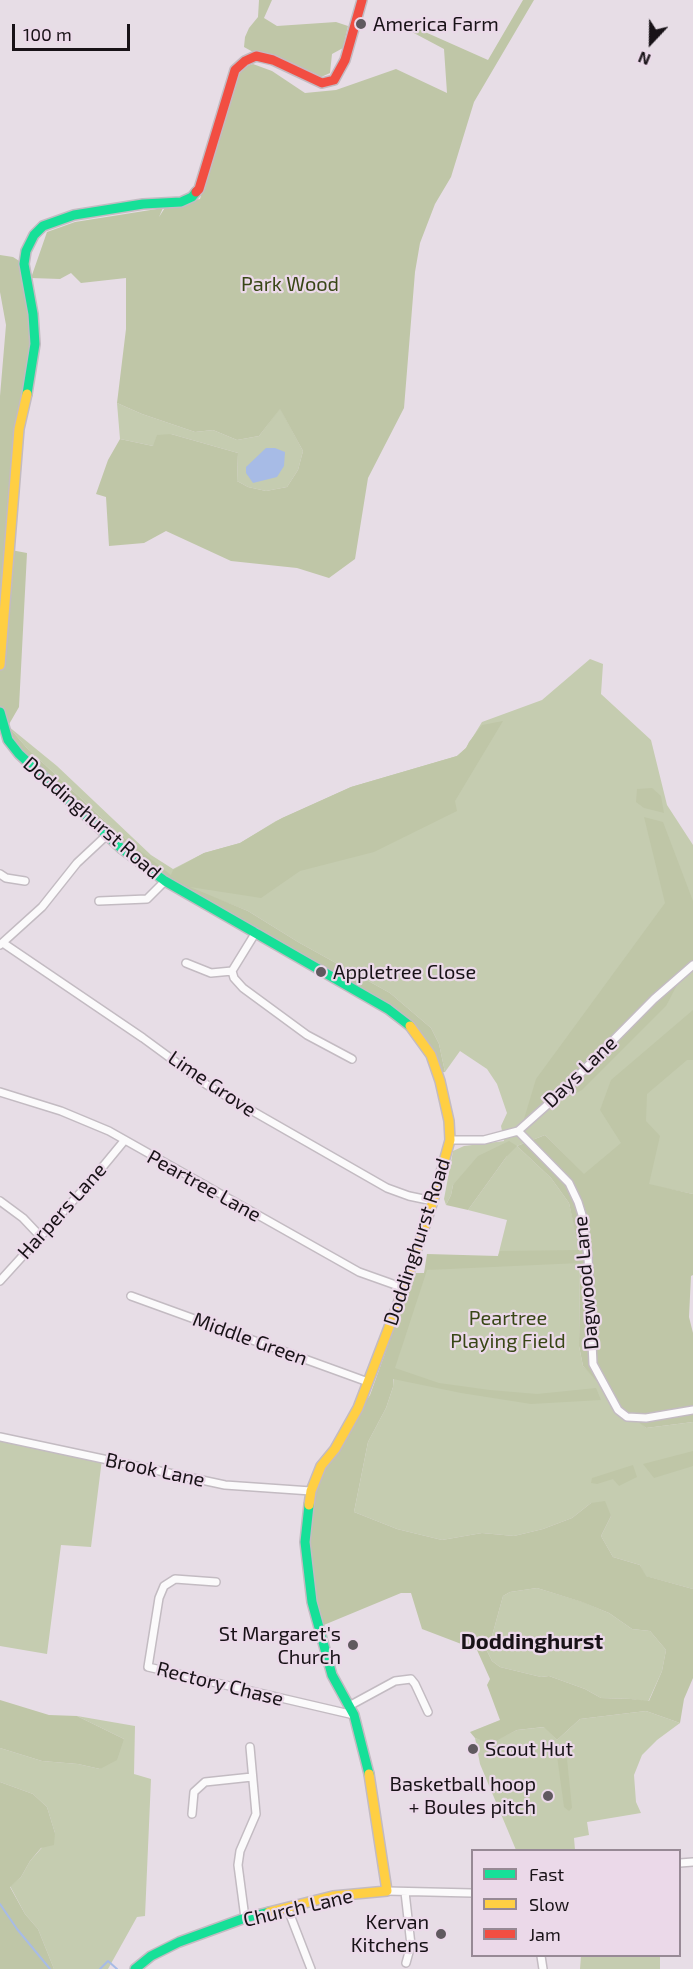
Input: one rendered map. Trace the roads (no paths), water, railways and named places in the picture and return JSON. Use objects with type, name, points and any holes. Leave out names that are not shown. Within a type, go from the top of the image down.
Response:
[{"type":"street","points":[[0,665],[19,429],[30,382],[35,344],[33,314],[24,264],[26,251],[34,235],[43,226],[74,214],[143,204],[182,202],[192,197],[199,189],[235,70],[245,61],[256,56],[273,60],[322,83],[334,80],[345,60],[362,0]]},
{"type":"street","name":"Doddinghurst Road","points":[[0,712],[3,733],[19,754],[107,835],[165,881],[388,1009],[410,1026],[430,1055],[440,1081],[449,1121],[450,1140],[433,1202],[404,1288],[368,1382],[344,1434],[321,1466],[311,1491],[305,1542],[312,1602],[332,1675],[354,1715],[368,1766],[387,1891]]},
{"type":"street","points":[[1,944],[42,908],[77,863],[107,835]]},
{"type":"street","points":[[0,874],[6,878],[25,881]]},
{"type":"street","points":[[99,901],[147,899],[165,881]]},
{"type":"street","points":[[256,932],[232,971],[234,978],[243,988],[308,1035],[352,1059]]},
{"type":"street","name":"Lime Grove","points":[[1,944],[144,1038],[207,1086],[387,1188],[433,1202]]},
{"type":"street","points":[[186,963],[211,973],[232,971]]},
{"type":"street","name":"Days Lane","points":[[450,1140],[484,1140],[518,1131],[564,1090],[654,999],[693,965]]},
{"type":"street","name":"Peartree Lane","points":[[0,1092],[61,1111],[109,1131],[359,1272],[404,1288]]},
{"type":"street","name":"Dagwood Lane","points":[[518,1131],[569,1183],[579,1202],[588,1257],[593,1364],[618,1410],[627,1417],[646,1418],[693,1410]]},
{"type":"street","name":"Harpers Lane","points":[[0,1281],[91,1181],[124,1141]]},
{"type":"street","points":[[0,1201],[23,1218],[41,1237]]},
{"type":"street","name":"Middle Green","points":[[131,1296],[368,1382]]},
{"type":"street","name":"Brook Lane","points":[[0,1437],[225,1485],[311,1491]]},
{"type":"street","name":"Rectory Chase","points":[[216,1582],[175,1579],[164,1586],[159,1598],[148,1667],[354,1715]]},
{"type":"street","points":[[349,1706],[394,1681],[411,1679],[428,1712]]},
{"type":"street","points":[[245,1918],[238,1865],[240,1851],[256,1814],[250,1747]]},
{"type":"street","points":[[192,1814],[194,1792],[205,1782],[252,1777]]},
{"type":"street","name":"Church Lane","points":[[135,1969],[151,1956],[179,1942],[245,1918],[333,1896],[387,1891],[471,1893]]},
{"type":"street","points":[[405,1892],[411,1945],[406,1963]]},
{"type":"street","points":[[287,1907],[311,1969]]},
{"type":"water","points":[[266,448],[275,448],[285,452],[284,466],[277,477],[253,483],[246,473],[246,467]]},
{"type":"waterway","points":[[0,1904],[50,1969]]},
{"type":"waterway","points":[[100,1969],[108,1961],[117,1969]]},
{"type":"place","name":"America Farm","points":[[361,24]]},
{"type":"place","name":"Appletree Close","points":[[321,972]]},
{"type":"place","name":"St Margaret's Church","points":[[353,1645]]},
{"type":"place","name":"Scout Hut","points":[[473,1749]]},
{"type":"place","name":"Basketball hoop + Boules pitch","points":[[548,1796]]},
{"type":"place","name":"Kervan Kitchens","points":[[441,1934]]},
{"type":"district","name":"Doddinghurst","points":[[532,1642]]},
{"type":"park label","name":"Park Wood","points":[[290,284]]},
{"type":"park label","name":"Peartree Playing Field","points":[[508,1330]]}]
